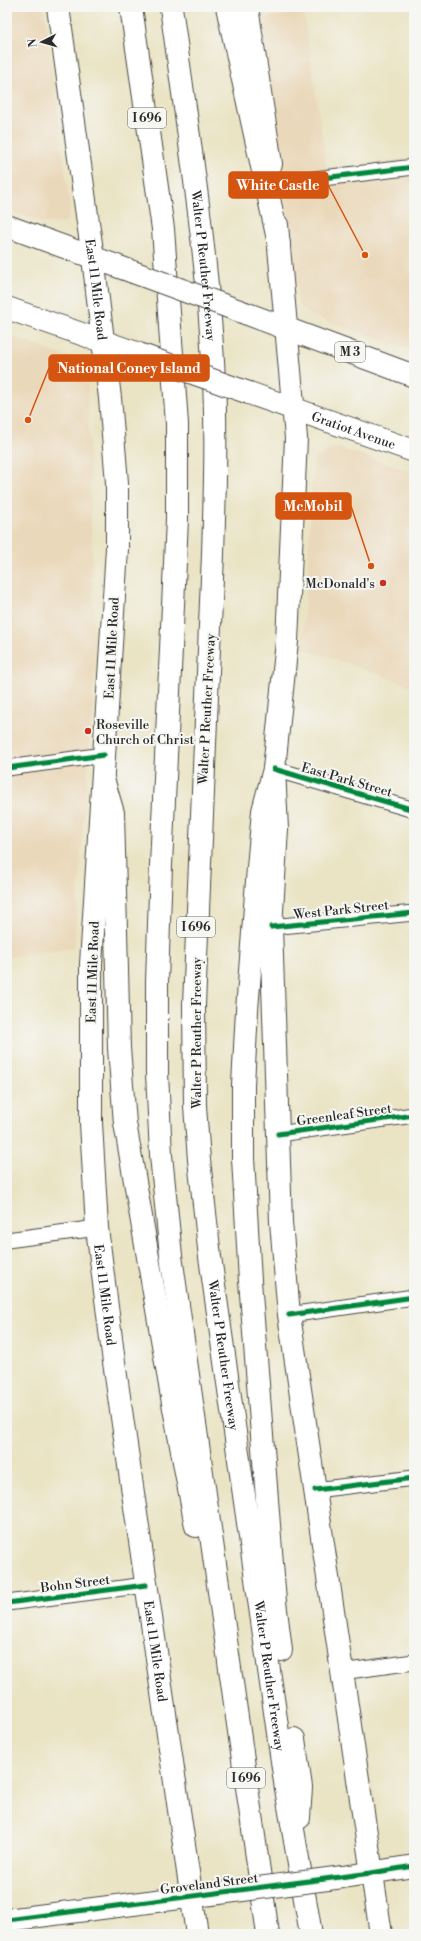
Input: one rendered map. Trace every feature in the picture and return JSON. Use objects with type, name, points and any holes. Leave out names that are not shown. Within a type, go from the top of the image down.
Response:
[{"type":"main road","name":"East 11 Mile Road","points":[[58,7],[104,342],[116,462],[117,549],[91,964],[91,1123],[97,1228],[190,1896],[197,1934]]},
{"type":"main road","name":"I 696","points":[[131,7],[163,229],[177,424],[177,519],[157,982],[157,1073],[161,1155],[171,1256],[268,1934]]},
{"type":"main road","name":"Walter P Reuther Freeway","points":[[170,7],[200,220],[214,362],[216,480],[214,547],[194,1005],[196,1106],[199,1160],[209,1250],[286,1789],[311,1934]]},
{"type":"main road","points":[[227,7],[279,244]]},
{"type":"main road","points":[[247,7],[273,184],[296,438],[288,634],[274,769],[263,811],[246,1017],[243,1085],[243,1158],[250,1281],[275,1602],[301,1788],[296,1843]]},
{"type":"main road","name":"M 3","points":[[7,226],[414,376]]},
{"type":"main road","points":[[7,308],[104,342]]},
{"type":"main road","name":"Gratiot Avenue","points":[[104,342],[414,451]]},
{"type":"main road","points":[[274,769],[277,829],[271,927],[280,1222],[289,1315],[381,1934]]},
{"type":"main road","points":[[103,779],[113,813],[119,1048],[125,1124],[198,1539],[224,1622]]},
{"type":"main road","name":"Groveland Street","points":[[7,1920],[371,1874],[414,1866]]},
{"type":"street","points":[[273,184],[414,167]]},
{"type":"street","points":[[7,768],[104,755]]},
{"type":"street","name":"East Park Street","points":[[274,769],[414,810]]},
{"type":"street","name":"West Park Street","points":[[271,927],[414,913]]},
{"type":"street","name":"Greenleaf Street","points":[[278,1134],[414,1115]]},
{"type":"street","points":[[7,1240],[97,1228]]},
{"type":"street","points":[[289,1315],[414,1297]]},
{"type":"street","points":[[315,1490],[414,1478]]},
{"type":"street","name":"Bohn Street","points":[[7,1603],[146,1585]]},
{"type":"street","points":[[341,1672],[414,1662]]},
{"type":"shaded area","points":[[7,7],[44,7],[70,207],[68,220],[63,223],[44,223],[7,211]]},
{"type":"shaded area","points":[[304,13],[327,170],[410,158],[414,192],[414,351],[310,315],[299,305],[283,173],[256,19]]},
{"type":"shaded area","points":[[7,335],[87,364],[95,674],[74,948],[7,957]]},
{"type":"shaded area","points":[[337,447],[414,473],[414,687],[302,648],[314,458]]},
{"type":"cycle path","points":[[273,184],[414,167]]},
{"type":"cycle path","points":[[7,768],[104,755]]},
{"type":"cycle path","points":[[274,769],[414,810]]},
{"type":"cycle path","points":[[271,927],[414,913]]},
{"type":"cycle path","points":[[278,1134],[414,1115]]},
{"type":"cycle path","points":[[289,1315],[414,1297]]},
{"type":"cycle path","points":[[315,1490],[414,1478]]},
{"type":"cycle path","points":[[7,1603],[146,1585]]},
{"type":"cycle path","points":[[7,1920],[371,1873],[414,1866]]},
{"type":"place","name":"White Castle","points":[[365,255]]},
{"type":"place","name":"National Coney Island","points":[[28,420]]},
{"type":"place","name":"McMobil","points":[[371,566]]},
{"type":"place","name":"McDonald's","points":[[383,583]]},
{"type":"place","name":"Roseville Church of Christ","points":[[88,731]]}]
